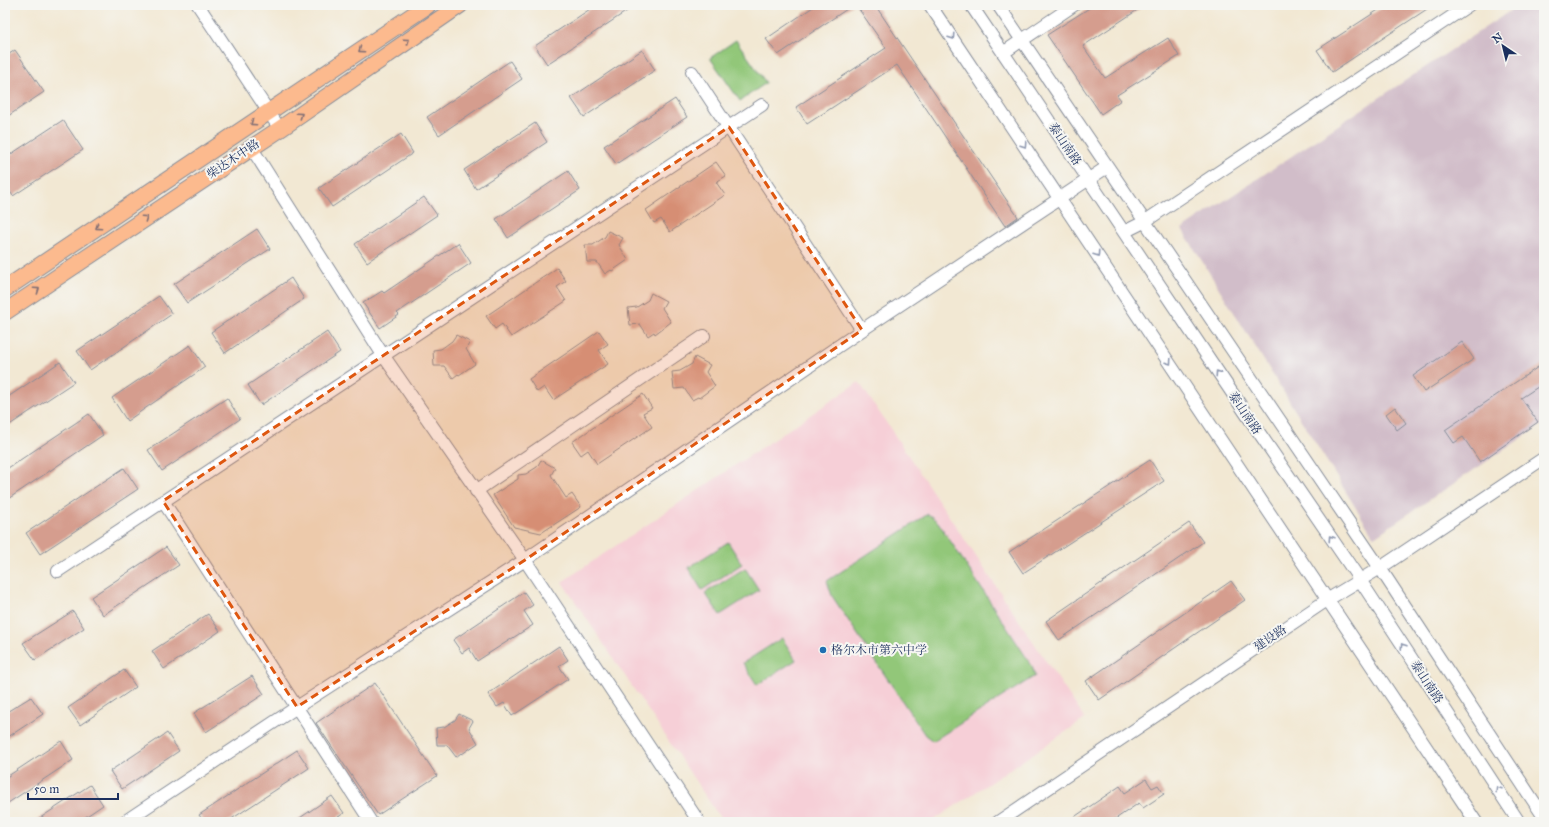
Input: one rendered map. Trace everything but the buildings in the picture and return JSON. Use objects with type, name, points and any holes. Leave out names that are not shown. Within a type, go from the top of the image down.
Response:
[{"type":"main road","name":"柴达木中路","points":[[5,289],[428,5]]},
{"type":"main road","name":"柴达木中路","points":[[5,312],[280,129],[460,5]]},
{"type":"street","points":[[198,5],[280,129]]},
{"type":"street","points":[[930,5],[1476,822]]},
{"type":"street","name":"泰山南路","points":[[971,5],[1360,580],[1519,822]]},
{"type":"street","points":[[998,5],[1380,568],[1544,817]]},
{"type":"street","points":[[1003,52],[1074,5]]},
{"type":"street","points":[[1124,232],[1144,222],[1469,5]]},
{"type":"street","points":[[692,72],[862,330]]},
{"type":"street","points":[[58,571],[762,105]]},
{"type":"street","points":[[251,147],[383,355],[524,560],[699,822]]},
{"type":"street","points":[[124,822],[297,707],[524,560],[862,330],[1107,167]]},
{"type":"street","points":[[476,490],[704,336]]},
{"type":"street","name":"建设路","points":[[998,822],[1327,600],[1380,568],[1544,458]]},
{"type":"street","points":[[163,501],[371,822]]},
{"type":"highlighted area","points":[[729,127],[862,330],[525,560],[297,707],[163,501]]},
{"type":"shaded area","points":[[1519,5],[1544,5],[1544,423],[1374,537],[1182,229]]},
{"type":"shaded area","name":"格尔木市第六中学","points":[[859,382],[1085,719],[931,822],[723,822],[562,582]]},
{"type":"green space","points":[[736,40],[766,83],[740,101],[710,58]]},
{"type":"green space","points":[[928,514],[938,522],[1032,666],[1035,676],[933,741],[925,735],[832,596],[827,581]]},
{"type":"green space","points":[[728,542],[742,564],[702,590],[688,568]]},
{"type":"green space","points":[[745,568],[759,590],[720,615],[705,593]]},
{"type":"green space","points":[[782,638],[796,660],[757,685],[743,663]]},
{"type":"place","name":"格尔木市第六中学","points":[[823,650]]}]
